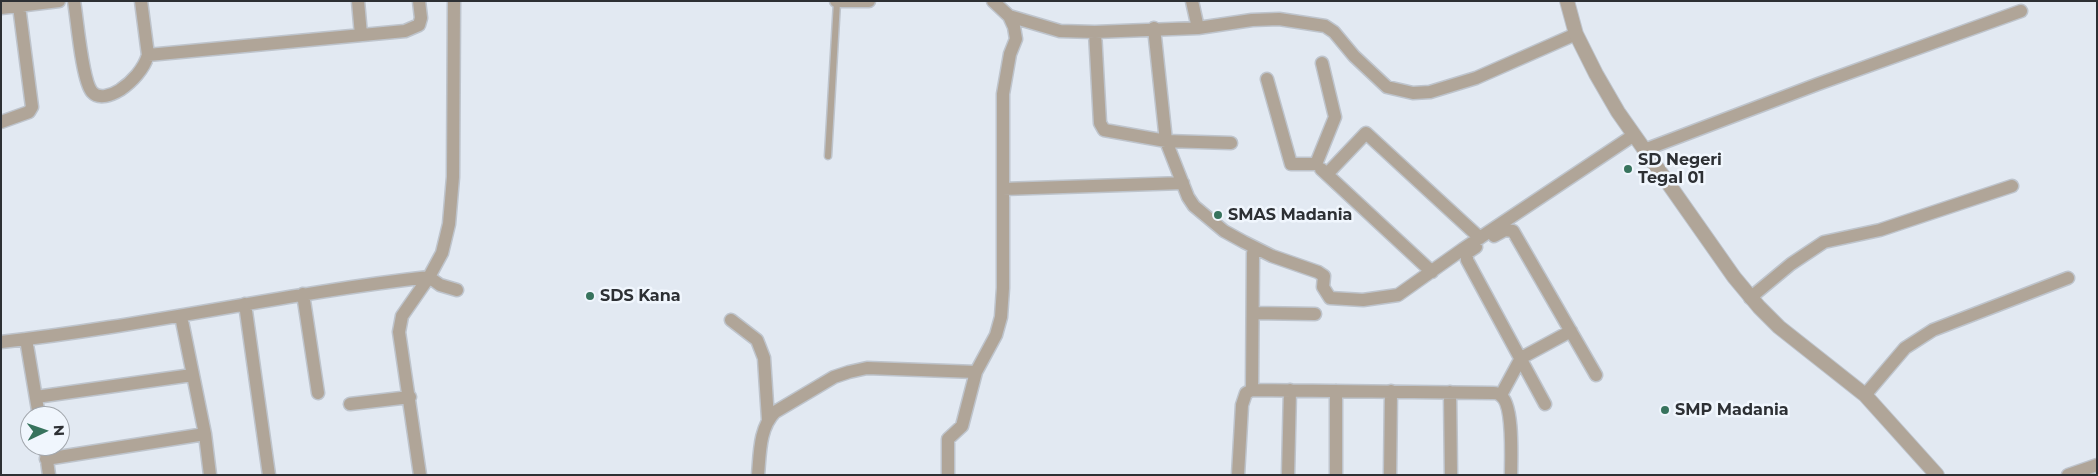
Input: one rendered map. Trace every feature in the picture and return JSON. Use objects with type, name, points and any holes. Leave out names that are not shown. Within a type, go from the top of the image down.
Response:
[{"type":"street","points":[[1,8],[59,1]]},
{"type":"street","points":[[74,1],[86,79],[92,92],[99,96],[111,95],[123,88],[137,75],[146,62],[148,55],[141,1]]},
{"type":"street","points":[[358,1],[361,35]]},
{"type":"street","points":[[148,55],[405,31],[419,25],[421,18],[419,1]]},
{"type":"street","points":[[420,475],[399,332],[400,323],[442,253],[452,208],[454,1]]},
{"type":"street","points":[[836,1],[869,1]]},
{"type":"street","points":[[948,475],[948,439],[962,426],[976,372],[990,348],[1001,317],[1003,94],[1010,54],[1016,39],[1014,26],[1009,16],[993,1]]},
{"type":"street","points":[[1192,1],[1198,28]]},
{"type":"street","points":[[1568,1],[1576,34],[1600,81],[1644,150],[1715,252],[1750,298],[1795,340],[1865,395],[1937,475]]},
{"type":"street","points":[[1,122],[29,112],[32,107],[19,6]]},
{"type":"street","points":[[1644,150],[1818,84],[2021,12]]},
{"type":"street","points":[[1009,16],[1060,31],[1095,32],[1154,28],[1198,28],[1252,20],[1279,19],[1325,26],[1334,32],[1354,56],[1387,88],[1413,93],[1430,92],[1476,78],[1576,34]]},
{"type":"street","points":[[1154,28],[1166,141],[1194,206],[1224,232],[1272,256],[1318,272],[1324,276],[1323,287],[1330,298],[1363,300],[1398,295],[1634,135]]},
{"type":"street","points":[[1095,32],[1100,123],[1104,130],[1166,141],[1231,143]]},
{"type":"street","points":[[1316,164],[1335,117],[1322,63]]},
{"type":"street","points":[[1267,79],[1291,164],[1316,164],[1432,272]]},
{"type":"street","points":[[1327,174],[1366,133],[1480,238]]},
{"type":"street","points":[[1003,189],[1183,183]]},
{"type":"street","points":[[1750,298],[1791,264],[1824,242],[1880,230],[2012,186]]},
{"type":"street","points":[[1545,404],[1466,256],[1469,251],[1505,230],[1512,231],[1516,236],[1596,375]]},
{"type":"street","points":[[1252,390],[1253,253]]},
{"type":"street","points":[[1,342],[181,316],[366,284],[429,277],[440,286],[457,290]]},
{"type":"street","points":[[1865,395],[1906,348],[1933,330],[2068,278]]},
{"type":"street","points":[[303,294],[318,393]]},
{"type":"street","points":[[245,304],[269,475]]},
{"type":"street","points":[[1253,313],[1315,314]]},
{"type":"street","points":[[181,316],[205,434],[210,475]]},
{"type":"street","points":[[731,320],[757,340],[764,358],[768,419],[764,431],[758,475]]},
{"type":"street","points":[[1501,395],[1521,358],[1570,331]]},
{"type":"street","points":[[26,339],[37,406]]},
{"type":"street","points":[[768,419],[775,412],[804,394],[834,377],[849,372],[867,368],[976,372]]},
{"type":"street","points":[[36,397],[192,375]]},
{"type":"street","points":[[1238,475],[1242,405],[1246,394],[1252,390],[1450,392],[1493,393],[1501,395],[1506,402],[1510,425],[1512,475]]},
{"type":"street","points":[[1288,475],[1290,390]]},
{"type":"street","points":[[1336,391],[1336,475]]},
{"type":"street","points":[[1390,475],[1391,392]]},
{"type":"street","points":[[1450,392],[1451,475]]},
{"type":"street","points":[[350,404],[410,397]]},
{"type":"street","points":[[70,449],[205,434]]},
{"type":"street","points":[[46,456],[48,475]]},
{"type":"street","points":[[2068,475],[2097,465]]},
{"type":"lane","points":[[828,156],[836,1]]},
{"type":"place","name":"SD Negeri Tegal 01","points":[[1628,169]]},
{"type":"place","name":"SMAS Madania","points":[[1218,215]]},
{"type":"place","name":"SDS Kana","points":[[590,296]]},
{"type":"place","name":"SMP Madania","points":[[1665,410]]}]
